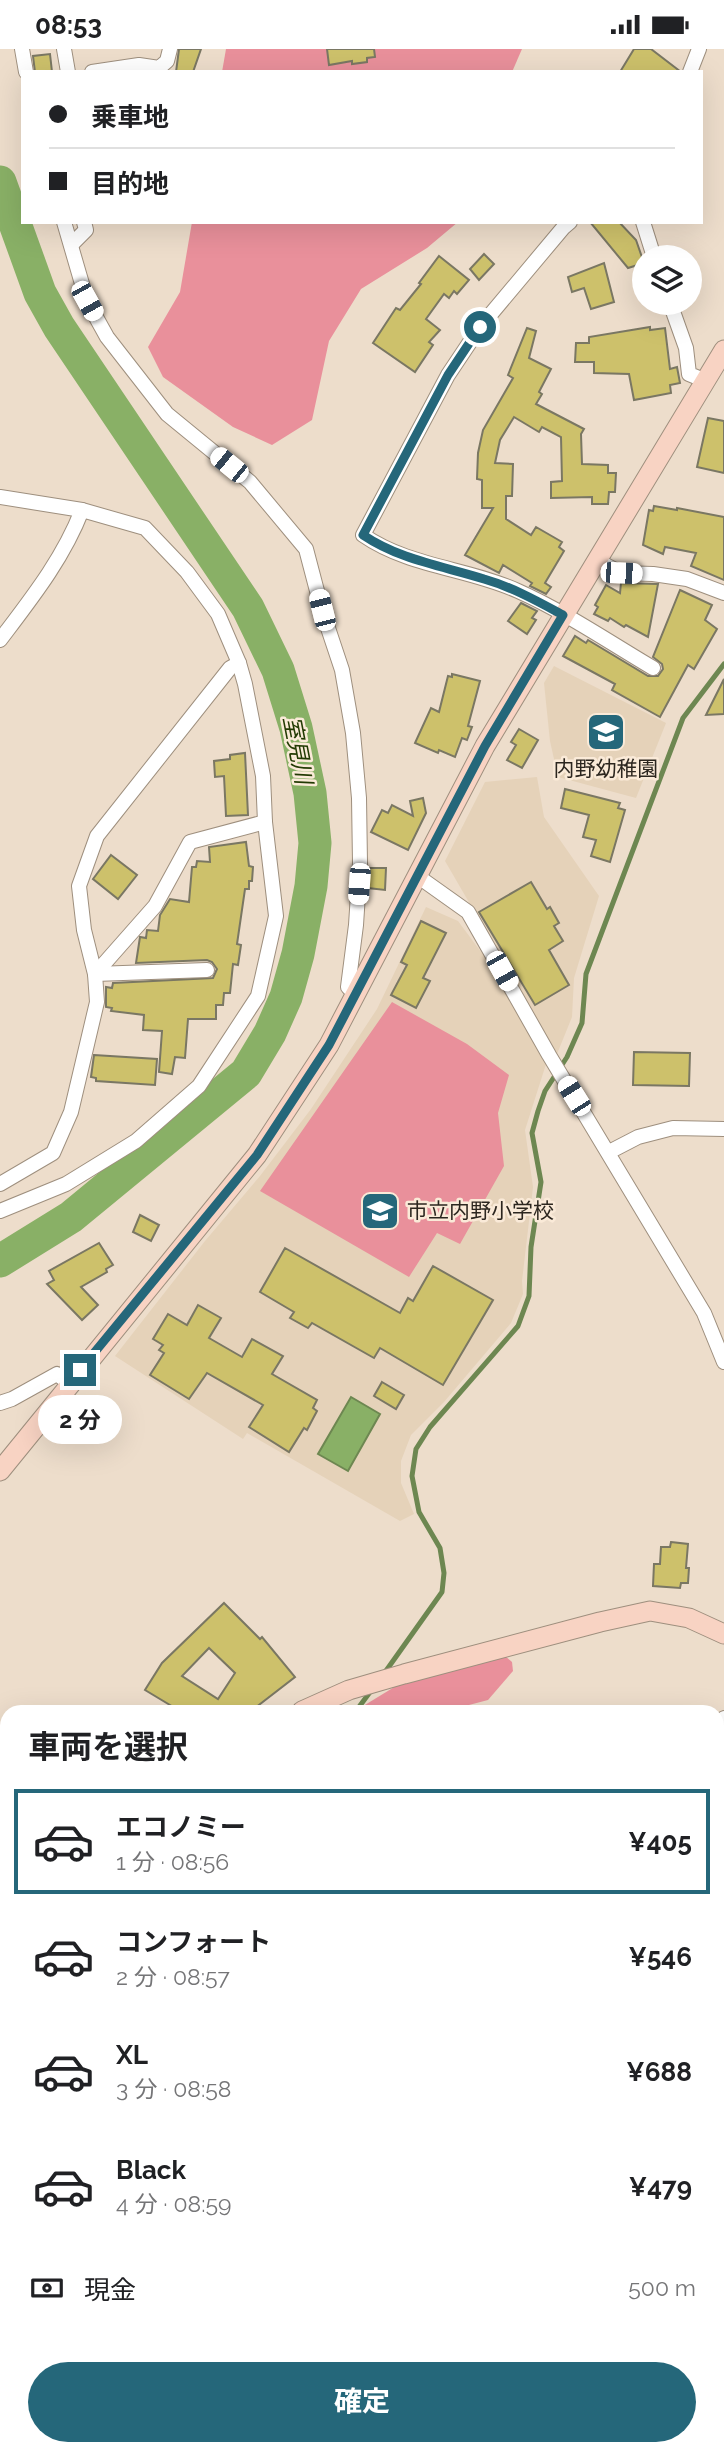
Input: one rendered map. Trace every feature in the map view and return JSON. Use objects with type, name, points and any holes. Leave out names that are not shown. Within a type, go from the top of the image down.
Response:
[{"type":"street","points":[[22,49],[26,70]]},
{"type":"street","points":[[64,49],[68,70]]},
{"type":"street","points":[[105,70],[139,65],[159,68],[167,61],[170,49]]},
{"type":"street","points":[[691,70],[699,49]]},
{"type":"street","points":[[66,224],[87,301],[107,337],[167,414],[250,482],[306,549],[342,670],[353,733],[359,798],[360,863],[348,987],[356,995]]},
{"type":"street","points":[[72,244],[86,230],[84,224]]},
{"type":"street","points":[[567,224],[480,327],[448,375],[363,535],[402,556],[487,579],[518,591],[653,668]]},
{"type":"street","points":[[644,224],[650,245]]},
{"type":"street","points":[[674,315],[686,348],[689,374],[705,381]]},
{"type":"street","points":[[0,1471],[257,1155],[329,1045],[485,746],[724,351]]},
{"type":"street","points":[[0,497],[82,510],[145,528],[187,572],[218,614],[245,684],[263,776],[265,822],[276,916],[258,996],[200,1086],[136,1141],[66,1184],[0,1211]]},
{"type":"street","points":[[0,641],[48,577],[75,529],[82,510]]},
{"type":"street","points":[[596,560],[621,573],[653,573],[687,579],[724,593]]},
{"type":"street","points":[[0,1184],[53,1153],[71,1112],[97,1002],[95,974],[83,930],[79,886],[97,836],[230,668],[239,663]]},
{"type":"street","points":[[95,974],[155,905],[190,842],[265,822]]},
{"type":"street","points":[[416,875],[468,912],[549,1055],[704,1313],[724,1362]]},
{"type":"street","points":[[95,974],[207,970]]},
{"type":"street","points":[[609,1152],[638,1137],[673,1128],[724,1129]]},
{"type":"street","points":[[0,1403],[57,1374],[70,1384]]},
{"type":"street","points":[[315,1705],[349,1690],[404,1674],[650,1611],[689,1618],[724,1634]]},
{"type":"shaded area","points":[[226,49],[522,49],[513,70],[222,70]]},
{"type":"shaded area","points":[[192,224],[456,224],[427,248],[361,289],[329,341],[312,420],[272,445],[233,427],[163,377],[148,347],[180,292]]},
{"type":"shaded area","name":"内野幼稚園","points":[[554,666],[666,723],[636,798],[558,777],[550,741],[544,683]]},
{"type":"shaded area","points":[[537,777],[544,817],[599,896],[574,978],[572,1017],[557,1054],[445,861],[485,782]]},
{"type":"shaded area","name":"市立内野小学校","points":[[426,907],[458,921],[487,960],[547,1061],[525,1130],[533,1187],[522,1281],[523,1294],[511,1323],[444,1402],[411,1435],[401,1461],[401,1483],[414,1514],[400,1521],[247,1433],[243,1439],[115,1356],[311,1109],[377,1009]]},
{"type":"shaded area","points":[[392,1002],[467,1044],[509,1075],[498,1113],[504,1166],[460,1244],[437,1233],[409,1277],[260,1191]]},
{"type":"shaded area","points":[[351,1397],[380,1414],[348,1471],[318,1454]]},
{"type":"shaded area","points":[[505,1656],[512,1662],[513,1671],[488,1700],[469,1705],[365,1705],[396,1686],[450,1668]]},
{"type":"building","points":[[179,49],[201,49],[194,70],[176,70]]},
{"type":"building","points":[[327,49],[374,49],[375,57],[367,58],[367,62],[352,64],[352,61],[329,65]]},
{"type":"building","points":[[634,49],[651,49],[678,70],[621,70]]},
{"type":"building","points":[[50,54],[52,70],[35,70],[33,56]]},
{"type":"building","points":[[592,224],[621,224],[636,240],[638,245],[632,245],[632,267],[628,268]]},
{"type":"building","points":[[484,254],[494,264],[479,280],[470,269]]},
{"type":"building","points":[[439,256],[469,280],[457,294],[454,291],[449,298],[444,294],[426,319],[440,330],[429,342],[433,345],[415,372],[373,343],[396,308],[400,310]]},
{"type":"building","points":[[604,263],[614,302],[591,309],[584,288],[572,292],[568,277]]},
{"type":"building","points":[[650,327],[650,330],[665,328],[670,369],[677,367],[680,383],[670,385],[671,393],[634,400],[629,374],[594,373],[594,362],[575,362],[576,343],[589,343],[589,337]]},
{"type":"building","points":[[527,328],[536,331],[529,358],[551,369],[536,404],[584,429],[581,434],[582,464],[608,465],[608,473],[616,473],[615,492],[609,492],[608,504],[592,504],[592,497],[551,498],[551,482],[562,481],[561,437],[542,427],[539,432],[514,417],[500,440],[495,463],[513,464],[512,496],[506,496],[506,519],[531,535],[536,527],[562,542],[559,547],[564,551],[545,583],[551,587],[546,594],[530,586],[532,583],[503,565],[499,573],[465,555],[493,508],[482,508],[482,480],[477,479],[478,453],[483,430],[513,378],[508,375]]},
{"type":"building","points":[[708,418],[724,421],[724,473],[697,467]]},
{"type":"building","points":[[654,506],[724,517],[724,580],[691,566],[696,553],[665,547],[663,554],[643,545],[649,510],[653,511]]},
{"type":"building","points":[[621,583],[658,584],[648,637],[610,618],[608,621],[594,614],[598,607],[595,605],[606,585],[620,593]]},
{"type":"building","points":[[680,590],[712,605],[705,620],[717,629],[694,669],[688,665],[660,717],[612,690],[615,684],[563,656],[575,636],[586,643],[588,640],[648,676],[658,676],[663,669],[662,664],[653,657]]},
{"type":"building","points":[[521,603],[537,611],[532,618],[536,620],[527,634],[508,621]]},
{"type":"building","points":[[452,674],[480,681],[468,726],[472,727],[467,740],[462,738],[455,757],[415,743],[431,708],[439,712],[448,676],[452,677]]},
{"type":"building","points":[[724,679],[724,714],[706,715]]},
{"type":"building","points":[[519,729],[538,740],[522,768],[507,760],[516,745],[511,742]]},
{"type":"building","points":[[245,753],[248,815],[226,816],[224,776],[215,777],[214,761]]},
{"type":"building","points":[[565,789],[620,803],[618,808],[625,810],[610,862],[591,856],[596,840],[583,837],[589,815],[561,808]]},
{"type":"building","points":[[423,798],[426,813],[408,850],[371,832],[382,810],[388,813],[392,805],[413,816],[410,801]]},
{"type":"building","points":[[246,842],[249,866],[253,867],[252,881],[249,881],[249,889],[245,889],[237,944],[241,945],[238,965],[233,964],[230,993],[224,993],[223,1005],[216,1005],[216,1019],[188,1019],[185,1058],[175,1057],[172,1074],[159,1072],[162,1031],[143,1030],[144,1015],[111,1011],[112,1008],[106,1007],[106,987],[112,988],[113,983],[213,978],[217,969],[207,960],[136,963],[140,937],[146,938],[147,930],[158,931],[160,915],[170,899],[189,902],[192,867],[196,867],[197,861],[210,862],[209,847]]},
{"type":"building","points":[[111,855],[137,875],[118,899],[93,879]]},
{"type":"building","points":[[370,868],[386,868],[385,890],[368,888]]},
{"type":"building","points":[[531,882],[559,923],[554,926],[563,941],[549,950],[569,985],[535,1005],[479,912]]},
{"type":"building","points":[[421,921],[446,933],[423,978],[430,981],[416,1008],[391,995],[407,965],[401,962]]},
{"type":"building","points":[[634,1052],[690,1053],[689,1086],[633,1085]]},
{"type":"building","points":[[94,1055],[157,1059],[155,1085],[96,1081],[96,1078],[91,1077]]},
{"type":"building","points":[[140,1215],[159,1225],[151,1241],[133,1232]]},
{"type":"building","points":[[99,1243],[113,1265],[106,1269],[107,1272],[81,1287],[98,1305],[82,1320],[47,1284],[54,1280],[49,1271]]},
{"type":"building","points":[[285,1248],[400,1313],[408,1298],[413,1301],[433,1266],[493,1300],[443,1385],[380,1348],[374,1358],[312,1323],[308,1328],[290,1318],[294,1312],[260,1292]]},
{"type":"building","points":[[198,1305],[221,1318],[209,1338],[242,1357],[252,1339],[283,1356],[272,1374],[317,1400],[313,1408],[317,1411],[307,1430],[304,1428],[289,1452],[249,1427],[263,1405],[207,1373],[189,1399],[150,1375],[164,1353],[159,1350],[163,1345],[153,1339],[168,1314],[187,1325]]},
{"type":"building","points":[[382,1382],[404,1395],[396,1409],[374,1396]]},
{"type":"building","points":[[671,1542],[688,1544],[688,1583],[681,1583],[680,1588],[653,1586],[654,1564],[660,1564],[661,1547],[670,1547]]},
{"type":"building","points":[[224,1603],[260,1639],[262,1637],[295,1677],[259,1705],[170,1705],[145,1690],[162,1663]],"holes":[[[209,1648],[235,1673],[218,1699],[182,1676]]]},
{"type":"waterway","name":"室見川","points":[[0,182],[40,293],[59,327],[248,608],[278,670],[296,728],[310,793],[315,843],[311,886],[298,954],[286,997],[270,1033],[246,1073],[71,1217],[0,1261]]},
{"type":"waterway","points":[[383,1675],[442,1592],[444,1573],[440,1548],[419,1512],[412,1476],[416,1449],[430,1427],[518,1326],[529,1296],[531,1247],[541,1182],[532,1133],[538,1111],[545,1091],[567,1057],[582,1023],[586,974],[683,718],[724,664]]},
{"type":"waterway","points":[[360,1705],[373,1688]]},
{"type":"place","name":"内野幼稚園","points":[[606,732]]},
{"type":"place","name":"市立内野小学校","points":[[380,1211]]},
{"type":"route","points":[[80,1370],[257,1155],[329,1045],[485,746],[563,615],[518,591],[487,579],[402,556],[363,535],[448,375],[480,327]]}]
